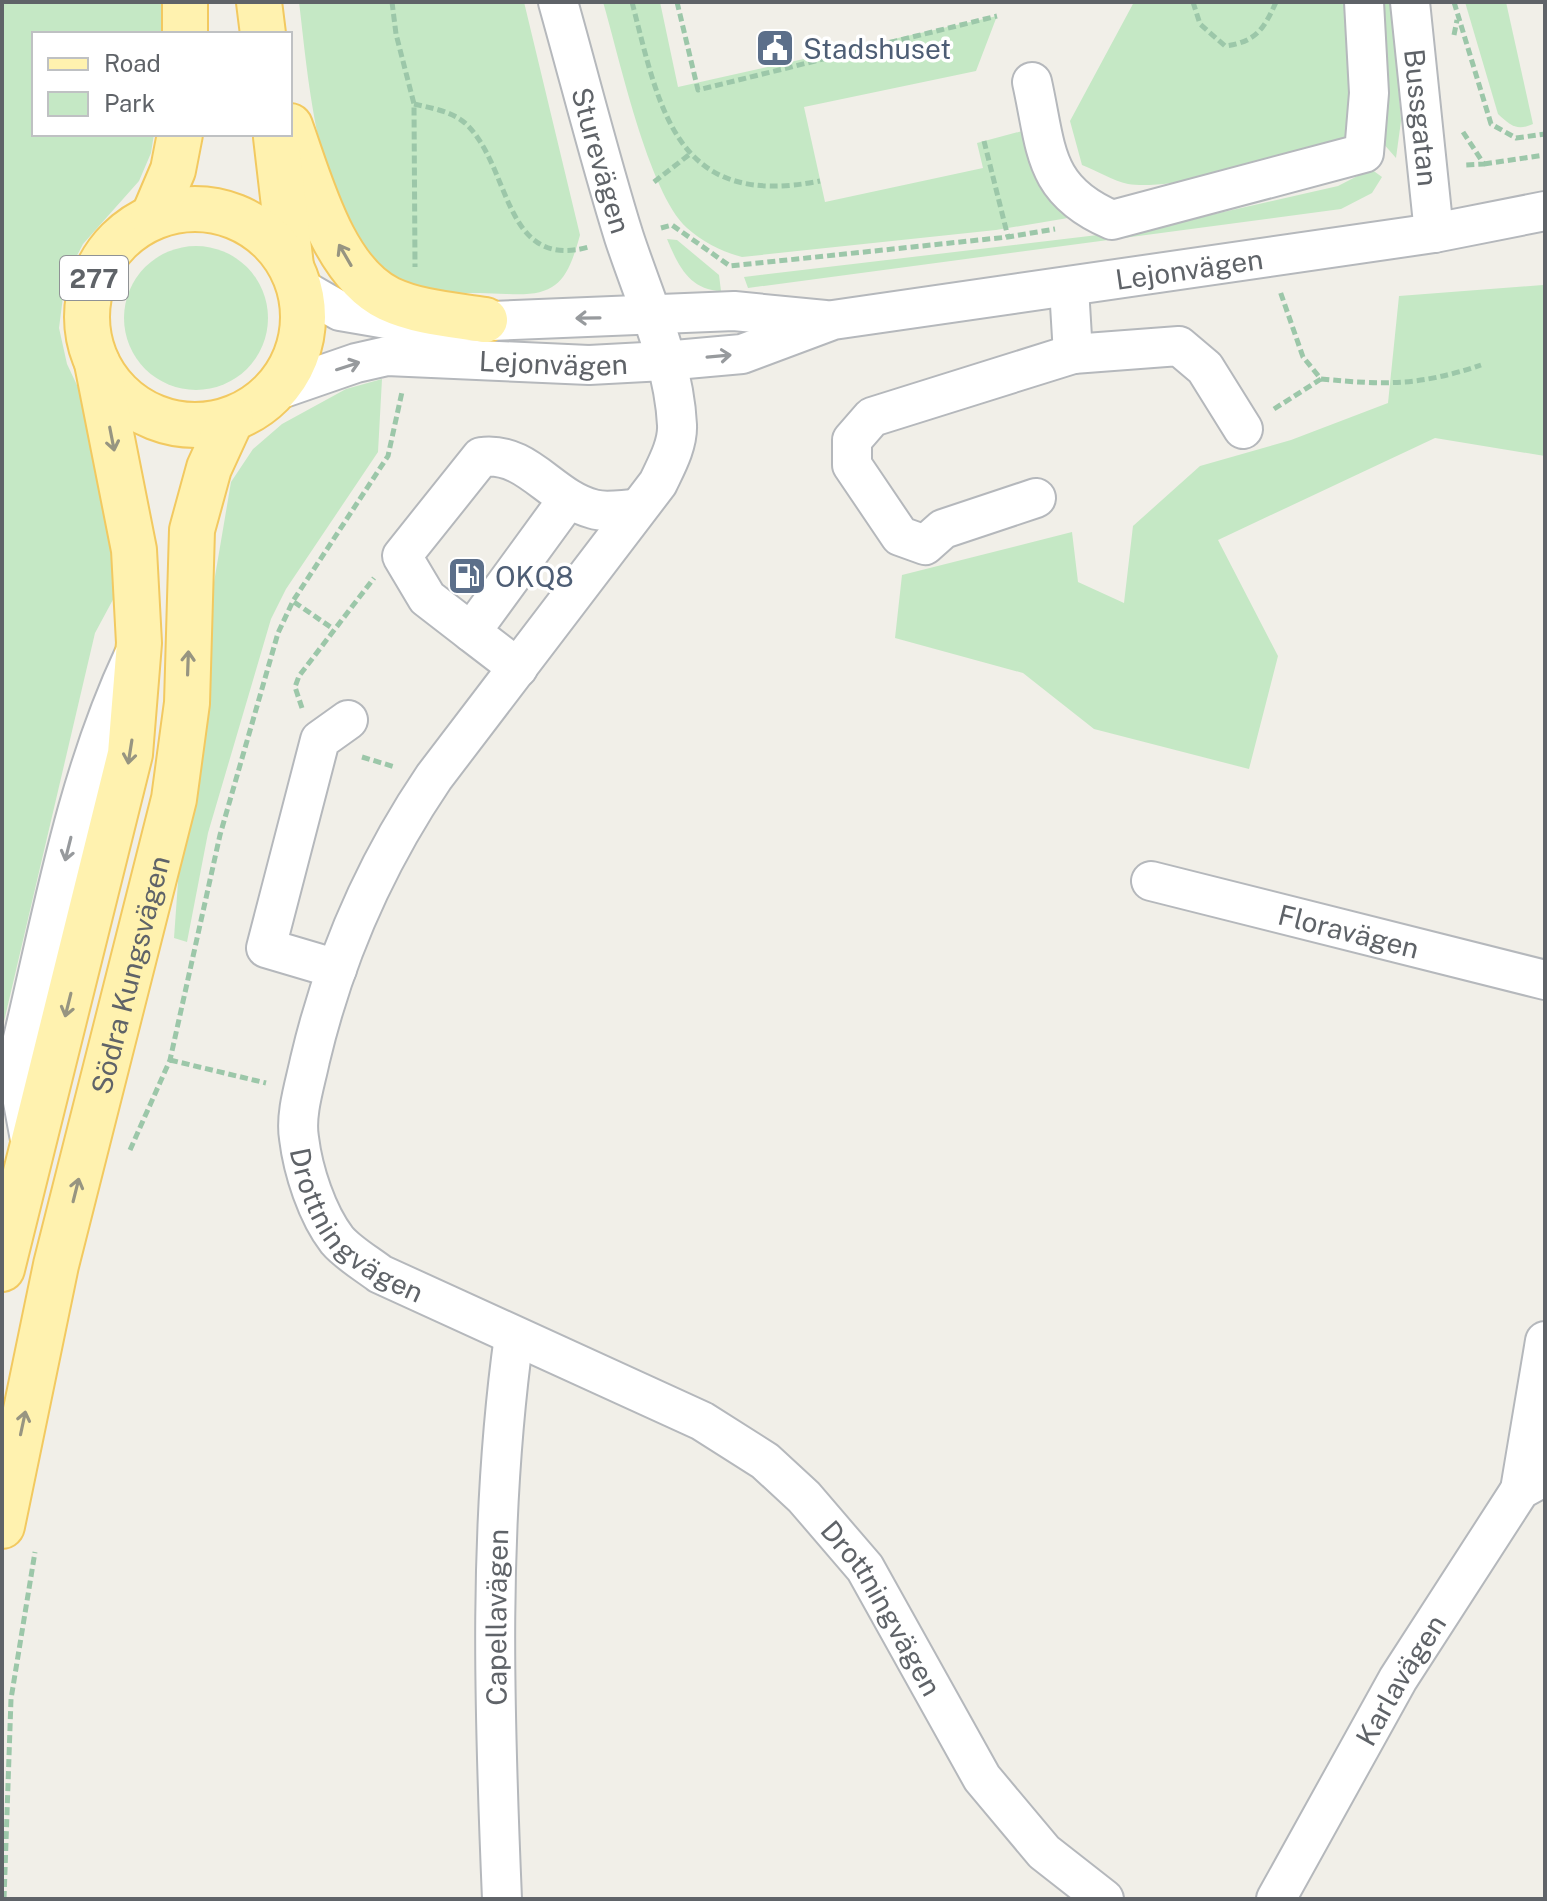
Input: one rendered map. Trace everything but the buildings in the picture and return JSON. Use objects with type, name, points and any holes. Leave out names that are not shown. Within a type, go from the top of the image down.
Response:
[{"type":"main road","points":[[185,2],[185,32]]},
{"type":"main road","points":[[259,2],[263,32]]},
{"type":"main road","points":[[292,131],[318,202],[346,261],[368,285],[389,298],[418,309],[485,320]]},
{"type":"main road","points":[[153,217],[173,170],[180,136]]},
{"type":"main road","name":"Södra Kungsvägen","points":[[97,363],[118,394],[148,415],[194,426],[231,420],[254,408],[275,391],[290,370],[302,337],[275,136]]},
{"type":"main road","name":"Södra Kungsvägen","points":[[2,1269],[130,754],[139,643],[134,550],[86,316],[94,278],[121,238],[153,217],[190,209],[227,213],[260,230],[295,277]]},
{"type":"main road","name":"Södra Kungsvägen","points":[[19,1534],[56,1265],[174,799],[187,703],[192,530],[209,468],[231,420]]},
{"type":"street","name":"Sturevägen","points":[[558,2],[624,238],[652,316]]},
{"type":"street","points":[[1032,82],[1053,174],[1076,202],[1112,220],[1364,153],[1369,93],[1364,2]]},
{"type":"street","name":"Bussgatan","points":[[1410,2],[1434,233]]},
{"type":"street","name":"Lejonvägen","points":[[275,391],[356,363],[387,356],[589,365],[742,354],[833,320],[1434,233],[1545,211]]},
{"type":"street","name":"Lejonvägen","points":[[295,277],[340,311],[365,318],[416,324],[734,311],[833,320]]},
{"type":"street","points":[[1069,288],[1073,354]]},
{"type":"street","name":"Drottningvägen","points":[[652,316],[677,429],[669,460],[637,509],[406,819],[361,902],[337,969],[303,1091],[298,1136],[310,1184],[338,1241],[380,1274],[702,1421],[765,1461],[804,1497],[865,1568],[982,1778],[1044,1852],[1104,1899]]},
{"type":"street","points":[[1036,498],[943,529],[925,545],[900,536],[852,465],[852,440],[872,417],[1073,354],[1179,346],[1205,368],[1243,429]]},
{"type":"street","points":[[518,668],[427,598],[402,556],[481,457],[498,455],[524,464],[568,499],[595,510],[637,509]]},
{"type":"street","points":[[471,632],[568,499]]},
{"type":"street","points":[[334,730],[266,948],[337,969]]},
{"type":"street","name":"Floravägen","points":[[1151,881],[1545,980]]},
{"type":"street","name":"Capellavägen","points":[[502,1899],[493,1668],[500,1431],[514,1336]]},
{"type":"street","points":[[1533,1483],[1545,1341]]},
{"type":"street","name":"Karlavägen","points":[[1276,1899],[1398,1679],[1533,1483]]},
{"type":"path","points":[[392,2],[396,34],[414,104],[415,272]]},
{"type":"path","points":[[632,2],[665,119],[690,154],[711,169],[740,181],[784,186],[820,181]]},
{"type":"path","points":[[677,2],[698,90],[997,16]]},
{"type":"path","points":[[1193,2],[1200,24],[1225,46],[1248,43],[1264,28],[1276,2]]},
{"type":"path","points":[[1454,2],[1491,124],[1516,138],[1545,134]]},
{"type":"path","points":[[414,104],[441,110],[464,122],[495,167],[517,223],[526,236],[546,249],[572,252]]},
{"type":"path","points":[[984,141],[1008,237]]},
{"type":"path","points":[[654,182],[690,154]]},
{"type":"path","points":[[1484,164],[1545,155]]},
{"type":"path","points":[[672,225],[730,266],[1008,237],[1112,220]]},
{"type":"path","points":[[1280,291],[1303,357],[1321,379]]},
{"type":"path","points":[[1243,429],[1321,379],[1391,385],[1438,380],[1481,365]]},
{"type":"path","points":[[128,1154],[170,1060],[220,835],[278,633],[293,601],[388,456],[402,388]]},
{"type":"path","points":[[370,584],[332,628],[305,666],[295,687],[296,699],[370,760]]},
{"type":"path","points":[[293,601],[332,628]]},
{"type":"path","points":[[170,1060],[303,1091]]},
{"type":"path","points":[[4,1899],[19,1534]]},
{"type":"green space","points":[[2,2],[162,2],[161,32],[32,32],[32,136],[154,136],[151,153],[139,181],[83,244],[70,269],[63,297],[59,328],[67,364],[84,400],[109,508],[116,594],[95,633],[2,1030]]},
{"type":"green space","points":[[299,2],[524,2],[580,235],[570,264],[557,283],[537,293],[440,292],[403,283],[375,263],[353,234],[336,198],[323,158],[314,116]]},
{"type":"green space","points":[[603,2],[660,2],[678,87],[997,16],[976,71],[804,107],[825,202],[983,168],[977,143],[1026,130],[1041,188],[1068,218],[996,230],[742,257],[720,249],[687,228],[660,185],[636,122]]},
{"type":"green space","points":[[1134,2],[1355,2],[1350,136],[1207,177],[1150,185],[1128,184],[1082,165],[1070,121]]},
{"type":"green space","points":[[1378,2],[1390,2],[1393,17],[1401,121],[1396,158],[1382,142]]},
{"type":"green space","points":[[1465,2],[1506,2],[1533,124],[1514,126],[1498,114]]},
{"type":"green space","points":[[1371,169],[1382,177],[1372,193],[1341,209],[748,288],[744,277],[1148,229],[1338,186]]},
{"type":"green space","points":[[667,239],[677,240],[719,275],[721,291],[710,290],[693,281],[680,267]]},
{"type":"green space","points":[[196,246],[224,251],[247,267],[263,290],[268,318],[263,346],[247,369],[224,385],[196,390],[168,385],[145,369],[129,346],[124,318],[129,290],[145,267],[168,251]]},
{"type":"green space","points":[[1543,285],[1545,456],[1435,438],[1218,540],[1278,656],[1249,769],[1094,729],[1023,673],[895,638],[902,575],[1072,532],[1078,582],[1124,603],[1133,526],[1200,466],[1291,440],[1388,403],[1399,296]]},
{"type":"green space","points":[[382,379],[378,452],[286,589],[271,619],[208,833],[187,942],[174,938],[179,868],[203,733],[212,594],[231,482],[253,449],[282,424],[346,389]]},
{"type":"place","name":"Stadshuset","points":[[775,48]]},
{"type":"place","name":"OKQ8","points":[[467,576]]}]
